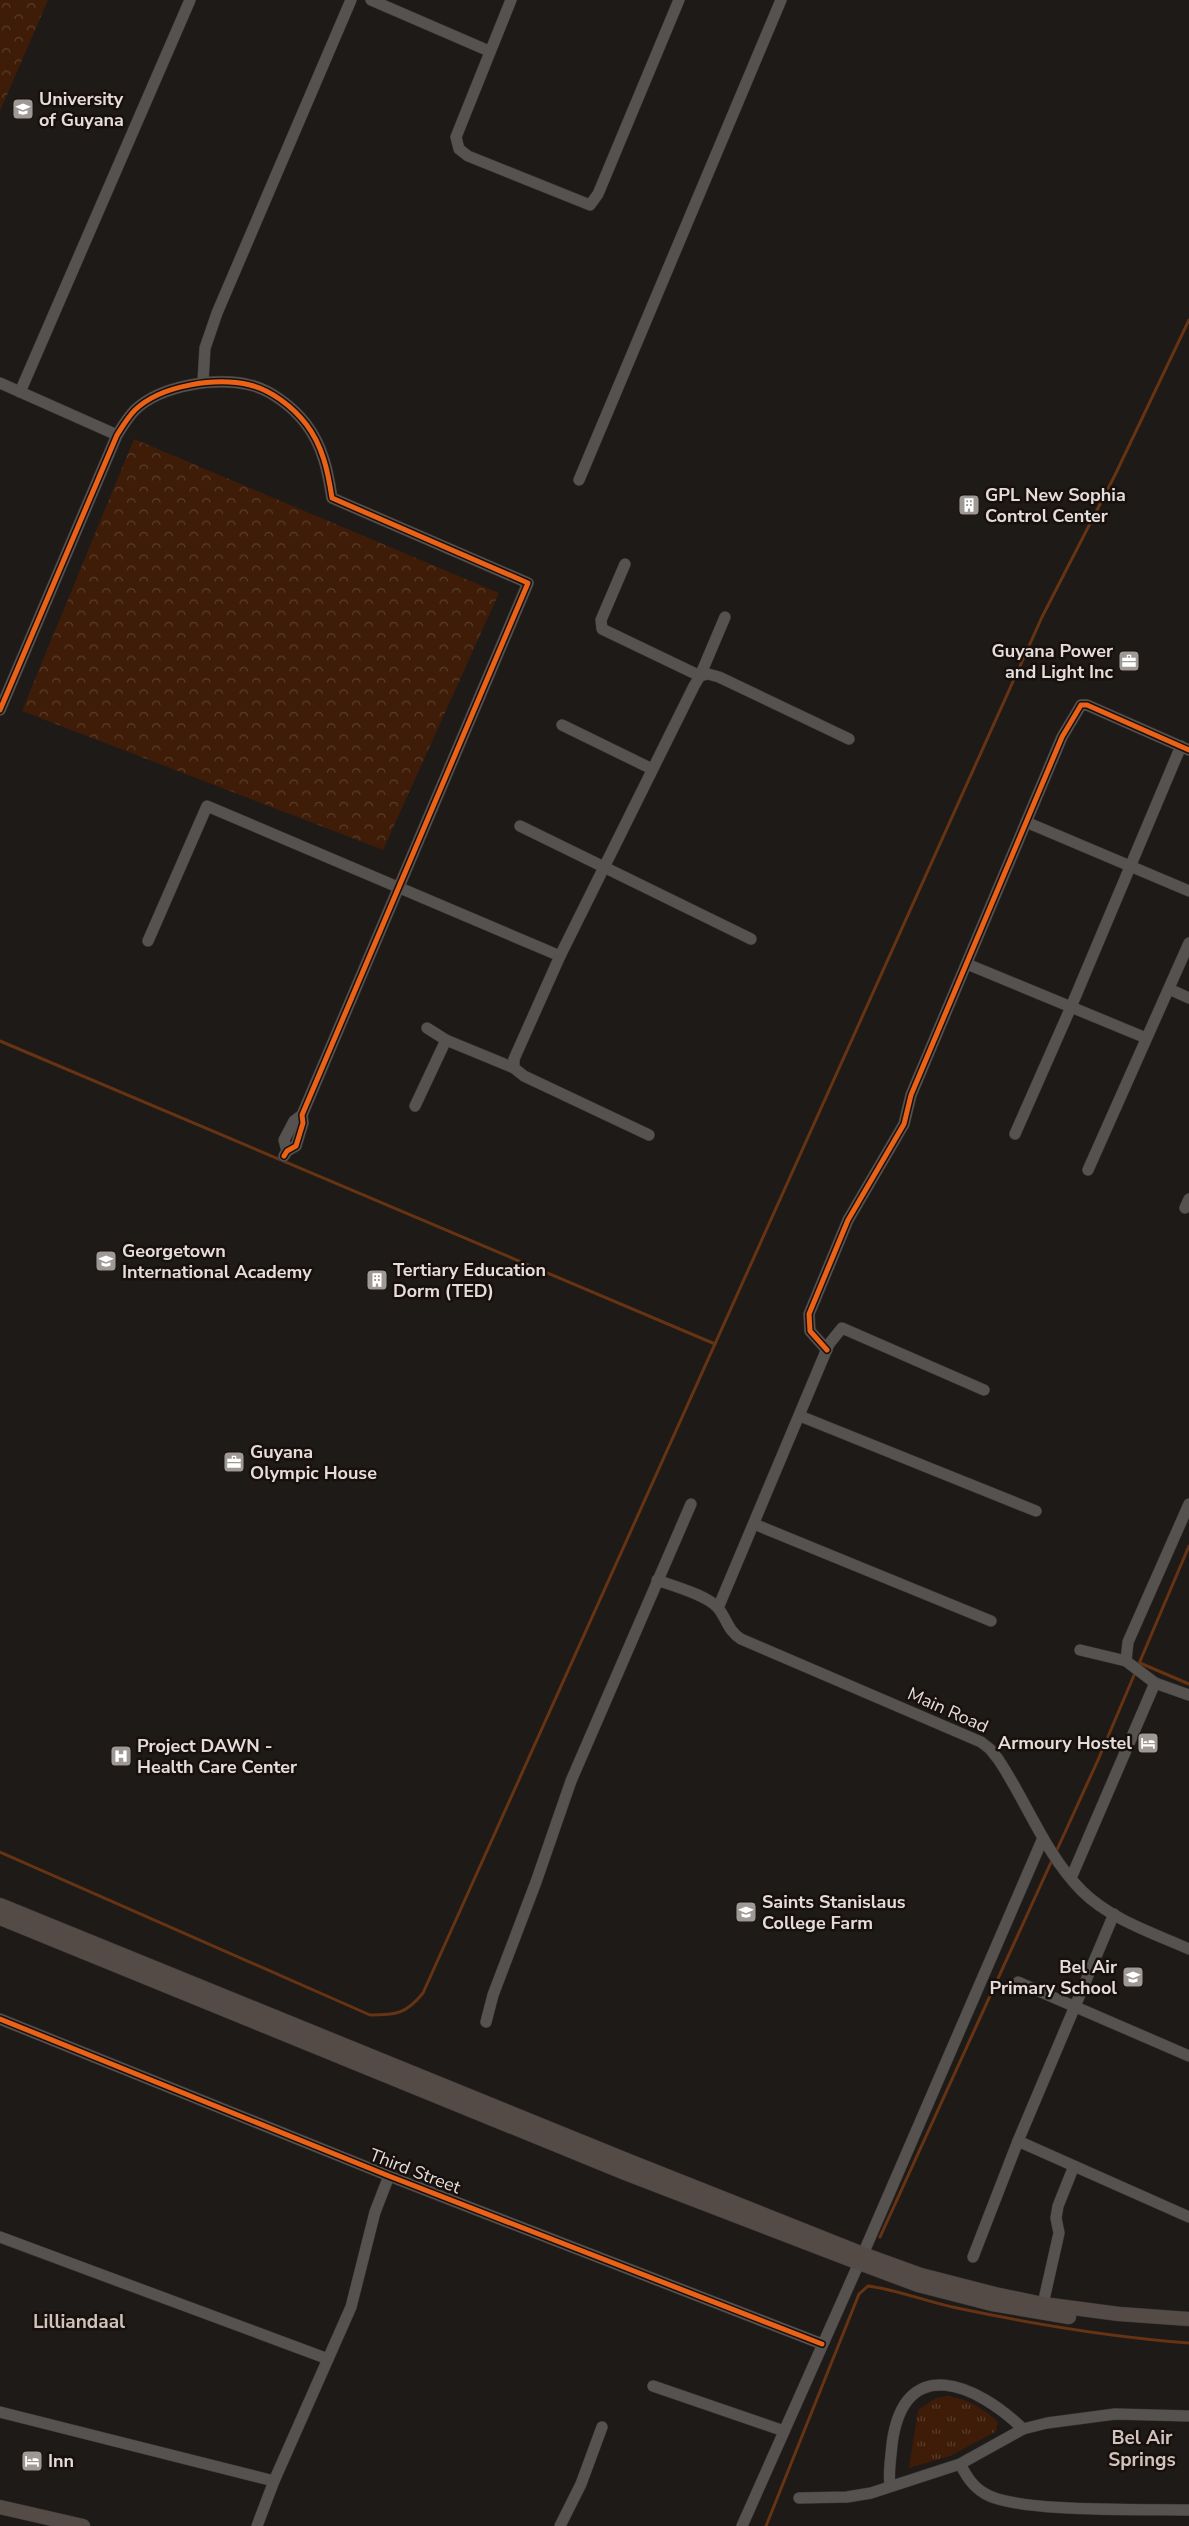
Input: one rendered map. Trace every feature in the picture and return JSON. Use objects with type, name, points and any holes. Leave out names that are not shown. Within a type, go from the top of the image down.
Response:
[{"type":"main road","points":[[0,1905],[861,2258],[918,2285],[992,2304],[1044,2314],[1189,2329]]},
{"type":"main road","points":[[0,1918],[625,2173],[861,2258],[921,2274],[1119,2314],[1189,2320]]},
{"type":"main road","points":[[0,2507],[83,2526]]},
{"type":"street","points":[[20,392],[190,0]]},
{"type":"street","points":[[203,381],[205,348],[217,313],[351,0]]},
{"type":"street","points":[[371,0],[489,51]]},
{"type":"street","points":[[511,0],[456,137],[459,149],[468,156],[590,205],[598,194],[679,0]]},
{"type":"street","points":[[579,480],[781,0]]},
{"type":"street","points":[[0,710],[117,435],[135,410],[165,392],[203,381],[251,385],[284,401],[306,424],[325,458],[332,498],[528,583],[400,889],[302,1115],[294,1121],[284,1140],[286,1153]]},
{"type":"street","points":[[0,383],[117,435]]},
{"type":"street","points":[[625,564],[601,620],[602,629],[700,676],[708,674],[719,677],[850,739]]},
{"type":"street","points":[[514,1068],[514,1059],[560,956],[700,676],[725,617]]},
{"type":"street","points":[[826,1350],[810,1331],[808,1326],[809,1314],[848,1220],[904,1124],[911,1095],[968,964],[1062,737],[1081,705],[1087,705],[1185,748],[1129,866],[1071,1007],[1015,1134]]},
{"type":"street","points":[[562,725],[652,769]]},
{"type":"street","points":[[148,941],[207,806],[560,956]]},
{"type":"street","points":[[1026,822],[1189,891]]},
{"type":"street","points":[[520,826],[751,938]]},
{"type":"street","points":[[1088,1170],[1189,943]]},
{"type":"street","points":[[968,964],[1146,1038]]},
{"type":"street","points":[[1169,989],[1189,998]]},
{"type":"street","points":[[427,1028],[446,1040],[514,1068],[524,1076],[648,1135]]},
{"type":"street","points":[[415,1106],[446,1040]]},
{"type":"street","points":[[657,1580],[709,1600],[718,1608],[800,1416],[826,1350],[842,1328],[984,1390]]},
{"type":"street","points":[[800,1416],[1036,1511]]},
{"type":"street","points":[[486,2022],[559,1812],[691,1504]]},
{"type":"street","points":[[1129,1664],[1128,1642],[1189,1504]]},
{"type":"street","points":[[754,1524],[991,1621]]},
{"type":"street","name":"Main Road","points":[[718,1608],[726,1624],[740,1639],[953,1730],[990,1749],[1006,1772],[1043,1838],[1082,1891],[1114,1914],[1189,1949]]},
{"type":"street","points":[[1080,1650],[1129,1664],[1150,1680],[1189,1695]]},
{"type":"street","points":[[1071,1878],[1150,1680]]},
{"type":"street","points":[[742,2526],[861,2258],[1043,1838]]},
{"type":"street","points":[[972,2257],[1018,2141],[1114,1914]]},
{"type":"street","points":[[1018,1982],[1189,2056]]},
{"type":"street","name":"Third Street","points":[[0,2018],[388,2176],[822,2344]]},
{"type":"street","points":[[1018,2141],[1189,2218]]},
{"type":"street","points":[[1044,2299],[1059,2233],[1056,2218],[1058,2206],[1074,2166]]},
{"type":"street","points":[[257,2526],[274,2481],[351,2307],[375,2212],[388,2176]]},
{"type":"street","points":[[0,2237],[328,2359]]},
{"type":"street","points":[[653,2386],[784,2431]]},
{"type":"street","points":[[890,2486],[890,2459],[899,2414],[906,2400],[916,2391],[929,2386],[960,2388],[996,2406],[1023,2429]]},
{"type":"street","points":[[0,2412],[274,2481]]},
{"type":"street","points":[[799,2498],[847,2497],[871,2493],[960,2464],[1023,2429],[1047,2423],[1115,2414],[1189,2416]]},
{"type":"street","points":[[560,2526],[581,2484],[602,2427]]},
{"type":"street","points":[[960,2464],[972,2483],[984,2494],[1002,2501],[1097,2508],[1189,2510]]},
{"type":"green space","points":[[0,0],[48,0],[0,111]]},
{"type":"green space","points":[[134,439],[499,593],[383,850],[22,711]]},
{"type":"green space","points":[[948,2396],[969,2402],[987,2413],[998,2422],[995,2432],[950,2456],[909,2468],[918,2410],[936,2398]]},
{"type":"waterway","points":[[0,1852],[370,2015],[387,2015],[400,2012],[411,2005],[423,1993],[1042,617],[1115,475],[1189,320]]},
{"type":"waterway","points":[[0,1041],[715,1344]]},
{"type":"waterway","points":[[1056,1852],[1098,1760],[1189,1546]]},
{"type":"waterway","points":[[1140,1663],[1189,1684]]},
{"type":"waterway","points":[[880,2237],[1053,1858]]},
{"type":"waterway","points":[[766,2526],[859,2294],[868,2286],[891,2290],[957,2308],[1043,2325],[1101,2334],[1189,2343]]},
{"type":"cycle path","points":[[0,710],[117,435],[132,413],[146,401],[159,394],[190,385],[221,382],[236,383],[258,387],[274,395],[295,411],[312,432],[321,450],[332,498],[528,583],[302,1115],[303,1123],[296,1146],[287,1151],[284,1156]]},
{"type":"cycle path","points":[[827,1350],[810,1331],[809,1314],[848,1220],[904,1124],[911,1095],[1062,737],[1081,705],[1087,705],[1189,750]]},
{"type":"cycle path","points":[[0,2019],[389,2176],[822,2344]]},
{"type":"place","name":"University of Guyana","points":[[23,109]]},
{"type":"place","name":"GPL New Sophia Control Center","points":[[969,505]]},
{"type":"place","name":"Guyana Power and Light Inc","points":[[1129,661]]},
{"type":"place","name":"Georgetown International Academy","points":[[106,1261]]},
{"type":"place","name":"Tertiary Education Dorm (TED)","points":[[377,1280]]},
{"type":"place","name":"Guyana Olympic House","points":[[234,1462]]},
{"type":"place","name":"Armoury Hostel","points":[[1148,1743]]},
{"type":"place","name":"Project DAWN - Health Care Center","points":[[121,1756]]},
{"type":"place","name":"Saints Stanislaus College Farm","points":[[746,1912]]},
{"type":"place","name":"Bel Air Primary School","points":[[1133,1977]]},
{"type":"place","name":"Inn","points":[[32,2461]]},
{"type":"district","name":"Lilliandaal","points":[[79,2321]]},
{"type":"district","name":"Bel Air Springs","points":[[1142,2448]]}]
